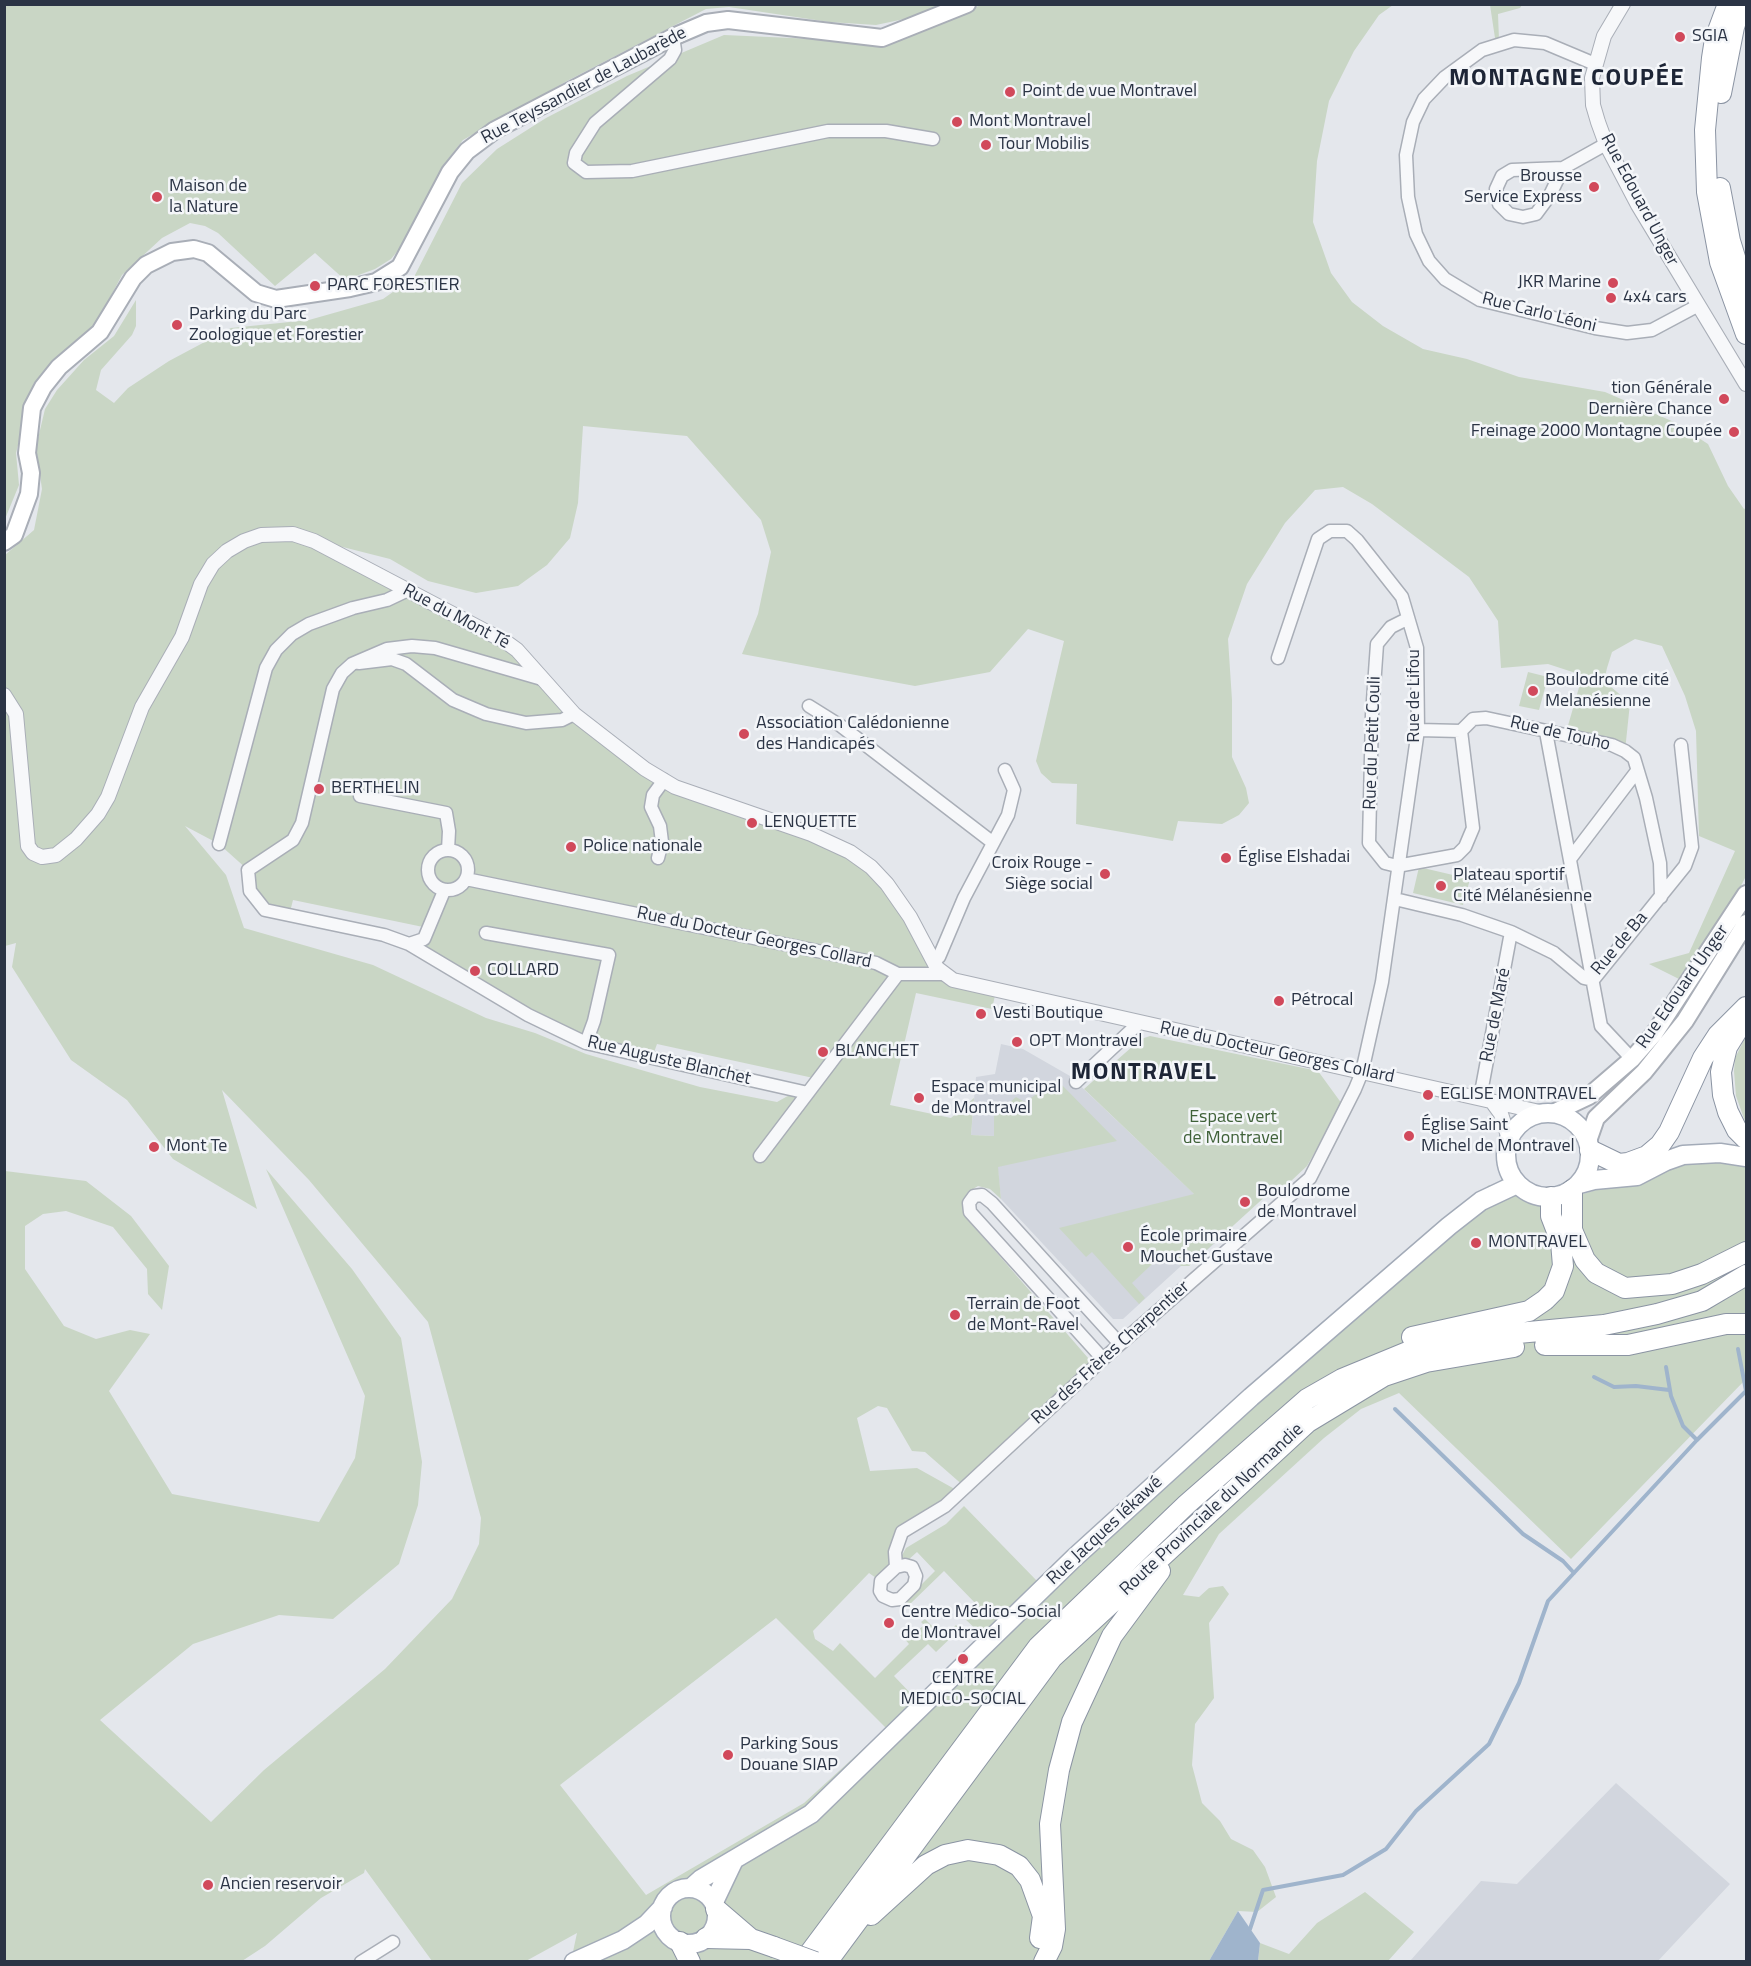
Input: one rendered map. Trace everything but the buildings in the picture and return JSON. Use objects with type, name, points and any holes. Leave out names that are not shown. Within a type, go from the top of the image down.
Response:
[{"type":"highway","points":[[1728,4],[1713,49],[1705,130],[1707,192],[1720,262],[1746,334]]},
{"type":"highway","points":[[1742,4],[1721,81],[1718,134],[1723,209],[1746,293]]},
{"type":"highway","points":[[1589,1145],[1619,1164],[1647,1156],[1669,1132],[1703,1058],[1718,1035],[1746,1007]]},
{"type":"highway","points":[[1746,1020],[1727,1047],[1721,1072],[1723,1095],[1728,1112],[1737,1130],[1746,1139]]},
{"type":"highway","points":[[1746,1036],[1735,1058],[1734,1071],[1736,1095],[1746,1124]]},
{"type":"highway","points":[[1575,1187],[1572,1230],[1581,1253],[1596,1273],[1625,1288],[1672,1284],[1702,1274],[1746,1252]]},
{"type":"highway","points":[[1342,1379],[1390,1346],[1405,1339],[1444,1328],[1518,1314],[1538,1306],[1554,1291],[1563,1266],[1562,1242],[1551,1216],[1551,1197]]},
{"type":"highway","points":[[1502,1335],[1683,1297],[1746,1262]]},
{"type":"highway","points":[[1342,1379],[1410,1351],[1475,1337],[1604,1324],[1657,1314],[1702,1301],[1746,1275]]},
{"type":"highway","name":"Route Provinciale du Normandie","points":[[827,1962],[1052,1658],[1308,1422],[1384,1376],[1426,1362],[1464,1354],[1650,1330],[1697,1315],[1746,1290]]},
{"type":"highway","points":[[1545,1345],[1628,1345],[1726,1324],[1746,1324]]},
{"type":"highway","name":"Route Provinciale du Normandie","points":[[804,1962],[1038,1647],[1187,1504],[1307,1399],[1342,1379]]},
{"type":"highway","points":[[1044,1962],[1052,1946],[1055,1929],[1050,1824],[1059,1770],[1072,1722],[1112,1636],[1130,1608],[1219,1502]]},
{"type":"highway","points":[[842,1941],[926,1865],[945,1855],[968,1850],[999,1855],[1019,1866],[1030,1880],[1043,1916],[1042,1931],[1031,1962]]},
{"type":"highway","points":[[715,1906],[751,1939]]},
{"type":"highway","points":[[674,1938],[690,1962]]},
{"type":"highway","points":[[706,1938],[751,1939],[815,1962]]},
{"type":"main road","name":"Rue Teyssandier de Laubarède","points":[[4,542],[14,535],[29,494],[31,473],[27,453],[32,408],[43,387],[59,367],[100,332],[133,278],[146,265],[172,252],[194,249],[208,253],[256,292],[276,299],[376,282],[400,267],[450,172],[467,151],[495,130],[673,37],[706,23],[728,20],[882,38],[967,4]]},
{"type":"main road","name":"Rue Edouard Unger","points":[[1548,1113],[1589,1096],[1632,1059],[1673,1009],[1746,894]]},
{"type":"main road","name":"Rue Edouard Unger","points":[[1589,1145],[1596,1118],[1644,1072],[1685,1021],[1746,923]]},
{"type":"main road","points":[[1575,1187],[1586,1174],[1589,1145],[1575,1123],[1548,1113],[1523,1121],[1509,1139],[1506,1162],[1517,1184],[1530,1193],[1551,1197],[1594,1180],[1637,1176],[1666,1161],[1689,1154],[1720,1153],[1746,1157]]},
{"type":"main road","name":"Rue Jacques Iékawé","points":[[1481,1201],[1506,1162]]},
{"type":"main road","name":"Rue Jacques Iékawé","points":[[691,1888],[701,1879],[811,1814],[1080,1553],[1251,1398],[1481,1201],[1517,1184]]},
{"type":"main road","points":[[623,1940],[674,1938],[694,1943],[706,1938],[716,1925],[715,1906],[733,1862]]},
{"type":"main road","points":[[574,1962],[623,1940],[647,1924],[674,1893],[691,1888],[708,1895],[715,1906]]},
{"type":"main road","points":[[663,1907],[662,1922],[674,1938]]},
{"type":"street","name":"Rue Edouard Unger","points":[[1623,4],[1604,36],[1595,64],[1592,78],[1593,105],[1606,144],[1638,205],[1746,384]]},
{"type":"street","points":[[673,37],[675,50],[670,59],[595,123],[576,153],[574,163],[586,172],[632,171],[828,131],[885,131],[933,139]]},
{"type":"street","name":"Rue Carlo Léoni","points":[[1595,64],[1545,43],[1514,40],[1482,50],[1445,77],[1424,99],[1413,122],[1406,155],[1408,197],[1416,234],[1429,261],[1445,279],[1479,300],[1595,328],[1628,333],[1646,332],[1697,306]]},
{"type":"street","points":[[1563,168],[1544,207],[1536,214],[1523,217],[1509,214],[1499,204],[1496,189],[1502,176],[1512,170],[1563,168],[1606,144]]},
{"type":"street","name":"Rue de Lifou","points":[[1278,658],[1318,539],[1330,531],[1347,531],[1357,540],[1402,597],[1417,648],[1418,730],[1382,982],[1362,1072]]},
{"type":"street","name":"Rue du Mont Té","points":[[4,695],[16,714],[28,846],[33,853],[42,857],[56,855],[76,839],[98,814],[108,797],[142,706],[182,637],[201,584],[213,564],[227,550],[261,535],[293,534],[314,542],[506,642],[517,650],[574,714],[604,739],[675,787],[811,834],[850,852],[887,884],[910,917],[943,974]]},
{"type":"street","points":[[219,844],[266,668],[276,650],[292,634],[309,624],[353,608],[387,600],[408,590]]},
{"type":"street","name":"Rue du Petit Couli","points":[[1397,866],[1385,863],[1369,843],[1372,715],[1377,644],[1391,627],[1407,619]]},
{"type":"street","points":[[352,664],[387,648],[412,646],[435,648],[542,679]]},
{"type":"street","points":[[352,664],[392,659],[406,664],[453,699],[486,714],[526,723],[562,720],[574,714]]},
{"type":"street","name":"Rue Auguste Blanchet","points":[[352,664],[342,673],[333,689],[302,823],[293,840],[248,870],[250,891],[265,910],[384,935],[409,944],[528,1015],[586,1043],[808,1093]]},
{"type":"street","points":[[809,706],[841,726],[992,842]]},
{"type":"street","name":"Rue de Touho","points":[[1418,730],[1461,730],[1473,719],[1486,718],[1612,745],[1634,758],[1660,863],[1661,897]]},
{"type":"street","points":[[1397,866],[1456,855],[1465,847],[1471,835],[1473,828],[1461,730]]},
{"type":"street","points":[[1546,732],[1601,1026],[1632,1059]]},
{"type":"street","name":"Rue de Ba","points":[[1395,899],[1462,915],[1511,932],[1554,953],[1584,978],[1593,980],[1685,866],[1692,847],[1681,745]]},
{"type":"street","points":[[933,960],[939,957],[964,898],[1008,815],[1014,790],[1005,770]]},
{"type":"street","points":[[1570,859],[1637,771]]},
{"type":"street","points":[[658,858],[662,842],[660,826],[651,807],[653,795],[664,780]]},
{"type":"street","points":[[360,796],[446,813],[449,831],[448,850]]},
{"type":"street","points":[[448,850],[460,854],[468,866],[466,879],[457,888],[444,891],[432,884],[429,879],[428,865],[435,854],[448,850]]},
{"type":"street","name":"Rue du Docteur Georges Collard","points":[[466,879],[876,963],[898,974],[943,974],[953,980],[996,991],[1548,1113]]},
{"type":"street","points":[[409,944],[424,939],[444,891]]},
{"type":"street","name":"Rue de Maré","points":[[1486,1100],[1511,932]]},
{"type":"street","points":[[486,933],[609,955],[594,1022],[586,1043]]},
{"type":"street","points":[[760,1156],[898,974]]},
{"type":"street","points":[[1076,1082],[1139,1023]]},
{"type":"street","name":"Rue des Frères Charpentier","points":[[896,1567],[895,1552],[902,1532],[945,1506],[1102,1359],[1310,1178],[1362,1072]]},
{"type":"street","points":[[1486,1100],[1501,1114],[1509,1139]]},
{"type":"street","points":[[1102,1359],[970,1212],[969,1203],[974,1196],[982,1195],[992,1203],[1120,1344]]},
{"type":"street","points":[[361,1962],[393,1942]]},
{"type":"shaded area","points":[[1001,1044],[1023,1049],[1070,1076],[1231,1229],[1189,1266],[1181,1266],[1123,1319],[1113,1319],[1001,1199],[994,1136],[971,1135],[976,1077],[995,1074]]},
{"type":"shaded area","points":[[1616,1783],[1730,1884],[1658,1961],[1410,1961],[1481,1881],[1517,1884]]},
{"type":"green space","points":[[5,5],[950,5],[923,15],[876,25],[829,22],[729,7],[706,9],[567,81],[463,140],[445,163],[410,236],[391,259],[375,269],[345,280],[315,253],[275,286],[218,233],[205,226],[190,223],[162,238],[122,275],[96,324],[50,364],[34,383],[16,453],[19,485],[5,519]]},
{"type":"green space","points":[[981,5],[1393,5],[1379,15],[1354,51],[1329,101],[1317,161],[1313,222],[1331,273],[1352,302],[1383,326],[1423,349],[1467,359],[1519,377],[1605,392],[1674,422],[1708,444],[1728,486],[1744,509],[1746,508],[1746,876],[1715,937],[1683,981],[1649,964],[1689,953],[1735,851],[1699,836],[1696,731],[1685,696],[1662,646],[1635,639],[1612,652],[1604,681],[1630,703],[1625,751],[1565,736],[1582,677],[1591,678],[1548,664],[1501,668],[1498,621],[1469,577],[1372,504],[1343,487],[1315,490],[1285,523],[1247,584],[1228,639],[1232,700],[1232,757],[1246,788],[1249,803],[1239,815],[1222,824],[1178,821],[1173,841],[1076,824],[1077,784],[1052,783],[1041,773],[1036,761],[1064,641],[1028,629],[990,672],[915,686],[742,654],[758,614],[771,552],[761,520],[687,436],[583,426],[578,503],[570,538],[547,565],[518,586],[476,593],[428,581],[390,559],[323,542],[488,631],[645,769],[811,834],[871,867],[937,968],[996,991],[992,1009],[916,993],[890,1105],[951,1118],[974,1098],[971,1135],[994,1136],[994,1116],[1016,1097],[1025,1102],[1057,1080],[1117,1141],[998,1167],[1001,1199],[990,1189],[978,1186],[968,1192],[962,1202],[964,1215],[1095,1366],[965,1487],[925,1452],[912,1451],[887,1408],[878,1406],[857,1418],[870,1471],[917,1468],[960,1492],[902,1532],[896,1561],[876,1578],[869,1573],[813,1631],[815,1639],[833,1651],[840,1643],[875,1678],[909,1644],[903,1637],[909,1631],[913,1635],[924,1625],[921,1622],[925,1619],[943,1637],[956,1625],[960,1629],[936,1652],[928,1644],[894,1676],[916,1699],[982,1635],[964,1618],[977,1605],[944,1571],[908,1606],[900,1606],[935,1571],[917,1552],[907,1561],[901,1557],[906,1548],[946,1524],[964,1506],[1037,1581],[1489,1185],[1544,1206],[1677,1165],[1707,1160],[1746,1166],[1746,1379],[1571,1559],[1399,1393],[1361,1409],[1324,1438],[1219,1534],[1183,1595],[1199,1597],[1209,1588],[1223,1586],[1229,1594],[1209,1623],[1214,1698],[1195,1724],[1192,1765],[1202,1803],[1220,1821],[1231,1839],[1253,1850],[1265,1867],[1276,1897],[1257,1912],[1238,1911],[1209,1961],[571,1961],[577,1933],[526,1961],[432,1961],[365,1869],[364,1873],[321,1898],[265,1946],[242,1961],[5,1961],[5,1171],[86,1181],[131,1216],[169,1266],[162,1310],[148,1294],[147,1269],[113,1227],[66,1211],[43,1214],[25,1226],[25,1269],[64,1326],[96,1339],[130,1330],[150,1334],[109,1391],[172,1494],[319,1522],[355,1458],[365,1396],[266,1169],[352,1269],[401,1338],[422,1462],[418,1505],[399,1564],[333,1619],[279,1615],[193,1644],[100,1720],[211,1822],[264,1770],[385,1669],[452,1599],[479,1544],[481,1518],[428,1322],[309,1180],[222,1090],[257,1209],[173,1159],[127,1100],[71,1060],[12,967],[16,943],[5,946],[5,555],[34,530],[42,489],[36,447],[45,409],[57,390],[84,360],[114,336],[136,300],[136,326],[132,335],[101,370],[96,390],[114,403],[128,388],[169,361],[231,328],[309,320],[383,299],[414,277],[462,183],[497,149],[546,118],[627,76],[724,35],[882,42]],"holes":[[[185,826],[219,844],[248,870],[250,891],[265,910],[289,916],[293,900],[428,928],[409,944],[586,1043],[652,1058],[657,1044],[818,1079],[777,1102],[700,1087],[586,1054],[535,1033],[486,1018],[373,965],[244,928],[226,875]],[[776,1618],[886,1728],[804,1803],[646,1895],[560,1785]]]},
{"type":"green space","points":[[1490,5],[1522,5],[1520,8],[1498,14],[1499,40],[1495,38]]},
{"type":"green space","name":"Boulodrome cité Melanésienne","points":[[1528,672],[1548,677],[1539,710],[1519,706]]},
{"type":"green space","name":"Plateau sportif Cité Mélanésienne","points":[[1419,867],[1470,879],[1463,905],[1413,893]]},
{"type":"green space","name":"Espace vert de Montravel","points":[[1150,1036],[1318,1071],[1342,1104],[1307,1166],[1274,1197],[1269,1193],[1189,1266],[1181,1266],[1166,1251],[1132,1283],[1145,1298],[1139,1304],[1092,1252],[1086,1257],[1059,1228],[1194,1194],[1084,1089],[1141,1039]]},
{"type":"green space","points":[[1746,1036],[1746,1124],[1736,1096],[1734,1071],[1735,1058]]},
{"type":"green space","points":[[1365,1892],[1414,1932],[1388,1961],[1258,1961],[1260,1943],[1289,1954],[1317,1923]]},
{"type":"water","points":[[1238,1911],[1260,1943],[1258,1961],[1209,1961]]},
{"type":"waterway","points":[[1738,1349],[1746,1391]]},
{"type":"waterway","points":[[1666,1367],[1671,1396],[1683,1426],[1697,1440]]},
{"type":"waterway","points":[[1594,1377],[1614,1387],[1636,1386],[1669,1390]]},
{"type":"waterway","points":[[1250,1929],[1263,1890],[1343,1875],[1386,1849],[1416,1811],[1489,1744],[1519,1683],[1548,1601],[1697,1440],[1746,1391]]},
{"type":"waterway","points":[[1395,1409],[1523,1534],[1563,1561],[1574,1573]]},
{"type":"place","name":"SGIA","points":[[1680,37]]},
{"type":"place","name":"Point de vue Montravel","points":[[1010,92]]},
{"type":"place","name":"Mont Montravel","points":[[957,122]]},
{"type":"place","name":"Tour Mobilis","points":[[986,145]]},
{"type":"place","name":"Brousse Service Express","points":[[1594,187]]},
{"type":"place","name":"Maison de la Nature","points":[[157,197]]},
{"type":"place","name":"JKR Marine","points":[[1613,283]]},
{"type":"place","name":"PARC FORESTIER","points":[[315,286]]},
{"type":"place","name":"4x4 cars","points":[[1611,298]]},
{"type":"place","name":"Parking du Parc Zoologique et Forestier","points":[[177,325]]},
{"type":"place","name":"tion Générale Dernière Chance","points":[[1724,399]]},
{"type":"place","name":"Freinage 2000 Montagne Coupée","points":[[1734,432]]},
{"type":"place","name":"Boulodrome cité Melanésienne","points":[[1533,691]]},
{"type":"place","name":"Association Calédonienne des Handicapés","points":[[744,734]]},
{"type":"place","name":"BERTHELIN","points":[[319,789]]},
{"type":"place","name":"LENQUETTE","points":[[752,823]]},
{"type":"place","name":"Police nationale","points":[[571,847]]},
{"type":"place","name":"Église Elshadai","points":[[1226,858]]},
{"type":"place","name":"Croix Rouge - Siège social","points":[[1105,874]]},
{"type":"place","name":"Plateau sportif Cité Mélanésienne","points":[[1441,886]]},
{"type":"place","name":"COLLARD","points":[[475,971]]},
{"type":"place","name":"Pétrocal","points":[[1279,1001]]},
{"type":"place","name":"Vesti Boutique","points":[[981,1014]]},
{"type":"place","name":"OPT Montravel","points":[[1017,1042]]},
{"type":"place","name":"BLANCHET","points":[[823,1052]]},
{"type":"place","name":"EGLISE MONTRAVEL","points":[[1428,1095]]},
{"type":"place","name":"Espace municipal de Montravel","points":[[919,1098]]},
{"type":"place","name":"Église Saint Michel de Montravel","points":[[1409,1136]]},
{"type":"place","name":"Mont Te","points":[[154,1147]]},
{"type":"place","name":"Boulodrome de Montravel","points":[[1245,1202]]},
{"type":"place","name":"MONTRAVEL","points":[[1476,1243]]},
{"type":"place","name":"École primaire Mouchet Gustave","points":[[1128,1247]]},
{"type":"place","name":"Terrain de Foot de Mont-Ravel","points":[[955,1315]]},
{"type":"place","name":"Centre Médico-Social de Montravel","points":[[889,1623]]},
{"type":"place","name":"CENTRE MEDICO-SOCIAL","points":[[963,1659]]},
{"type":"place","name":"Parking Sous Douane SIAP","points":[[728,1755]]},
{"type":"place","name":"Ancien reservoir","points":[[208,1885]]},
{"type":"district","name":"MONTAGNE COUPÉE","points":[[1567,79]]},
{"type":"district","name":"MONTRAVEL","points":[[1144,1073]]}]
